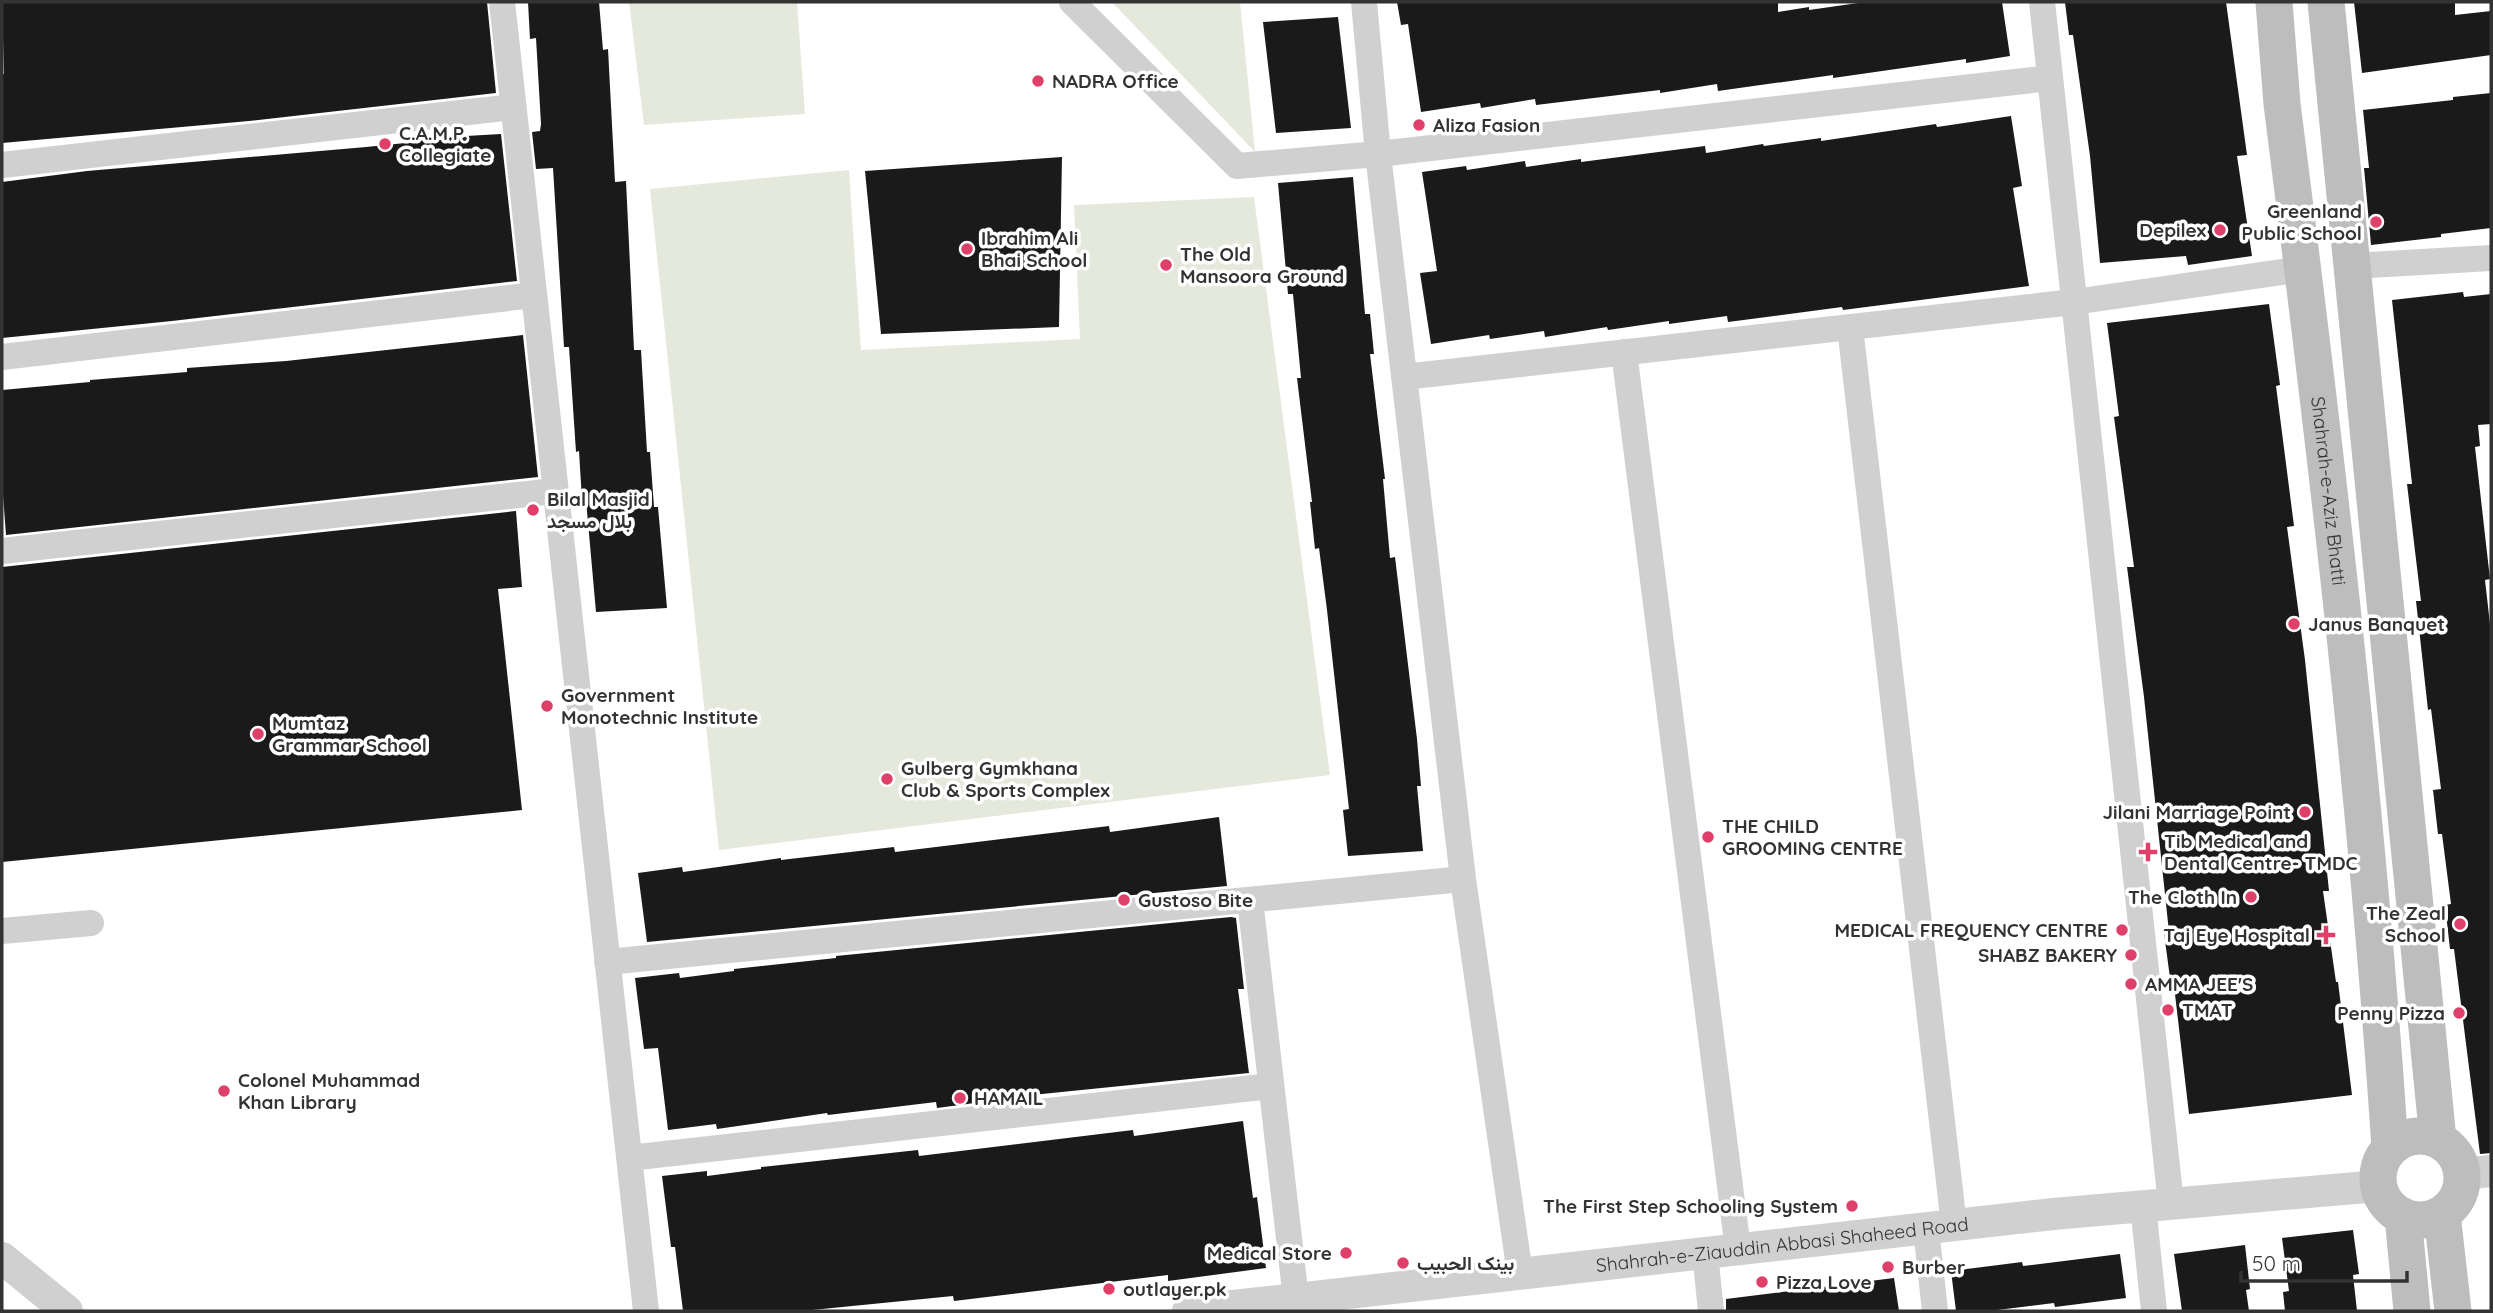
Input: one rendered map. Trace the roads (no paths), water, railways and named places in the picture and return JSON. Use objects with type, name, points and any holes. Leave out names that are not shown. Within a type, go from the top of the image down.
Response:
[{"type":"main road","name":"Shahrah-e-Aziz Bhatti","points":[[2274,2],[2282,104],[2353,723],[2390,1148]]},
{"type":"main road","points":[[2326,2],[2438,1140]]},
{"type":"main road","points":[[2422,1136],[2438,1140],[2477,1172],[2462,1186],[2458,1197],[2442,1214],[2423,1220],[2403,1216],[2387,1204],[2379,1186],[2380,1166],[2390,1148],[2405,1139],[2422,1136]]},
{"type":"main road","points":[[2442,1214],[2453,1311]]},
{"type":"main road","points":[[2403,1216],[2412,1311]]},
{"type":"street","points":[[502,2],[646,1311]]},
{"type":"street","points":[[1072,2],[1237,166],[1378,154],[2050,78]]},
{"type":"street","points":[[1364,2],[1378,154],[1463,879],[1520,1274]]},
{"type":"street","points":[[2042,2],[2074,302],[2157,1205],[2154,1311]]},
{"type":"street","points":[[2,165],[513,107]]},
{"type":"street","points":[[2352,266],[2491,258]]},
{"type":"street","points":[[1404,377],[2074,302],[2303,269]]},
{"type":"street","points":[[2,357],[534,295]]},
{"type":"street","points":[[1850,327],[1940,1227],[1935,1311]]},
{"type":"street","points":[[1624,352],[1738,1250]]},
{"type":"street","points":[[2,551],[555,491]]},
{"type":"street","points":[[607,962],[1463,879]]},
{"type":"street","points":[[1250,900],[1296,1299]]},
{"type":"street","points":[[2,931],[91,923]]},
{"type":"street","points":[[629,1158],[1271,1086]]},
{"type":"street","name":"Shahrah-e-Ziauddin Abbasi Shaheed Road","points":[[1188,1311],[1940,1227],[2379,1186]]},
{"type":"street","points":[[1705,1253],[1711,1311]]},
{"type":"street","points":[[2,1258],[59,1309]]},
{"type":"place","name":"NADRA Office","points":[[1038,81]]},
{"type":"place","name":"Aliza Fasion","points":[[1419,125]]},
{"type":"place","name":"C.A.M.P. Collegiate","points":[[385,144]]},
{"type":"place","name":"Greenland Public School","points":[[2376,222]]},
{"type":"place","name":"Depilex","points":[[2220,230]]},
{"type":"place","name":"Ibrahim Ali Bhai School","points":[[967,249]]},
{"type":"place","name":"The Old Mansoora Ground","points":[[1166,265]]},
{"type":"place","name":"Bilal Masjid بلال مسجد","points":[[533,510]]},
{"type":"place","name":"Janus Banquet","points":[[2294,624]]},
{"type":"place","name":"Government Monotechnic Institute","points":[[547,706]]},
{"type":"place","name":"Mumtaz Grammar School","points":[[258,734]]},
{"type":"place","name":"Gulberg Gymkhana Club & Sports Complex","points":[[887,779]]},
{"type":"place","name":"Jilani Marriage Point","points":[[2305,812]]},
{"type":"place","name":"THE CHILD GROOMING CENTRE","points":[[1708,837]]},
{"type":"place","name":"Tib Medical and Dental Centre- TMDC","points":[[2148,852]]},
{"type":"place","name":"The Cloth In","points":[[2251,897]]},
{"type":"place","name":"Gustoso Bite","points":[[1124,900]]},
{"type":"place","name":"The Zeal School","points":[[2460,924]]},
{"type":"place","name":"MEDICAL FREQUENCY CENTRE","points":[[2122,930]]},
{"type":"place","name":"Taj Eye Hospital","points":[[2326,935]]},
{"type":"place","name":"SHABZ BAKERY","points":[[2131,955]]},
{"type":"place","name":"AMMA JEE'S","points":[[2131,984]]},
{"type":"place","name":"TMAT","points":[[2168,1010]]},
{"type":"place","name":"Penny Pizza","points":[[2459,1013]]},
{"type":"place","name":"Colonel Muhammad Khan Library","points":[[224,1091]]},
{"type":"place","name":"HAMAIL","points":[[960,1098]]},
{"type":"place","name":"The First Step Schooling System","points":[[1852,1206]]},
{"type":"place","name":"Medical Store","points":[[1346,1253]]},
{"type":"place","name":"بينک الحبيب","points":[[1403,1263]]},
{"type":"place","name":"Burber","points":[[1888,1267]]},
{"type":"place","name":"Pizza Love","points":[[1762,1282]]},
{"type":"place","name":"outlayer.pk","points":[[1109,1289]]}]
